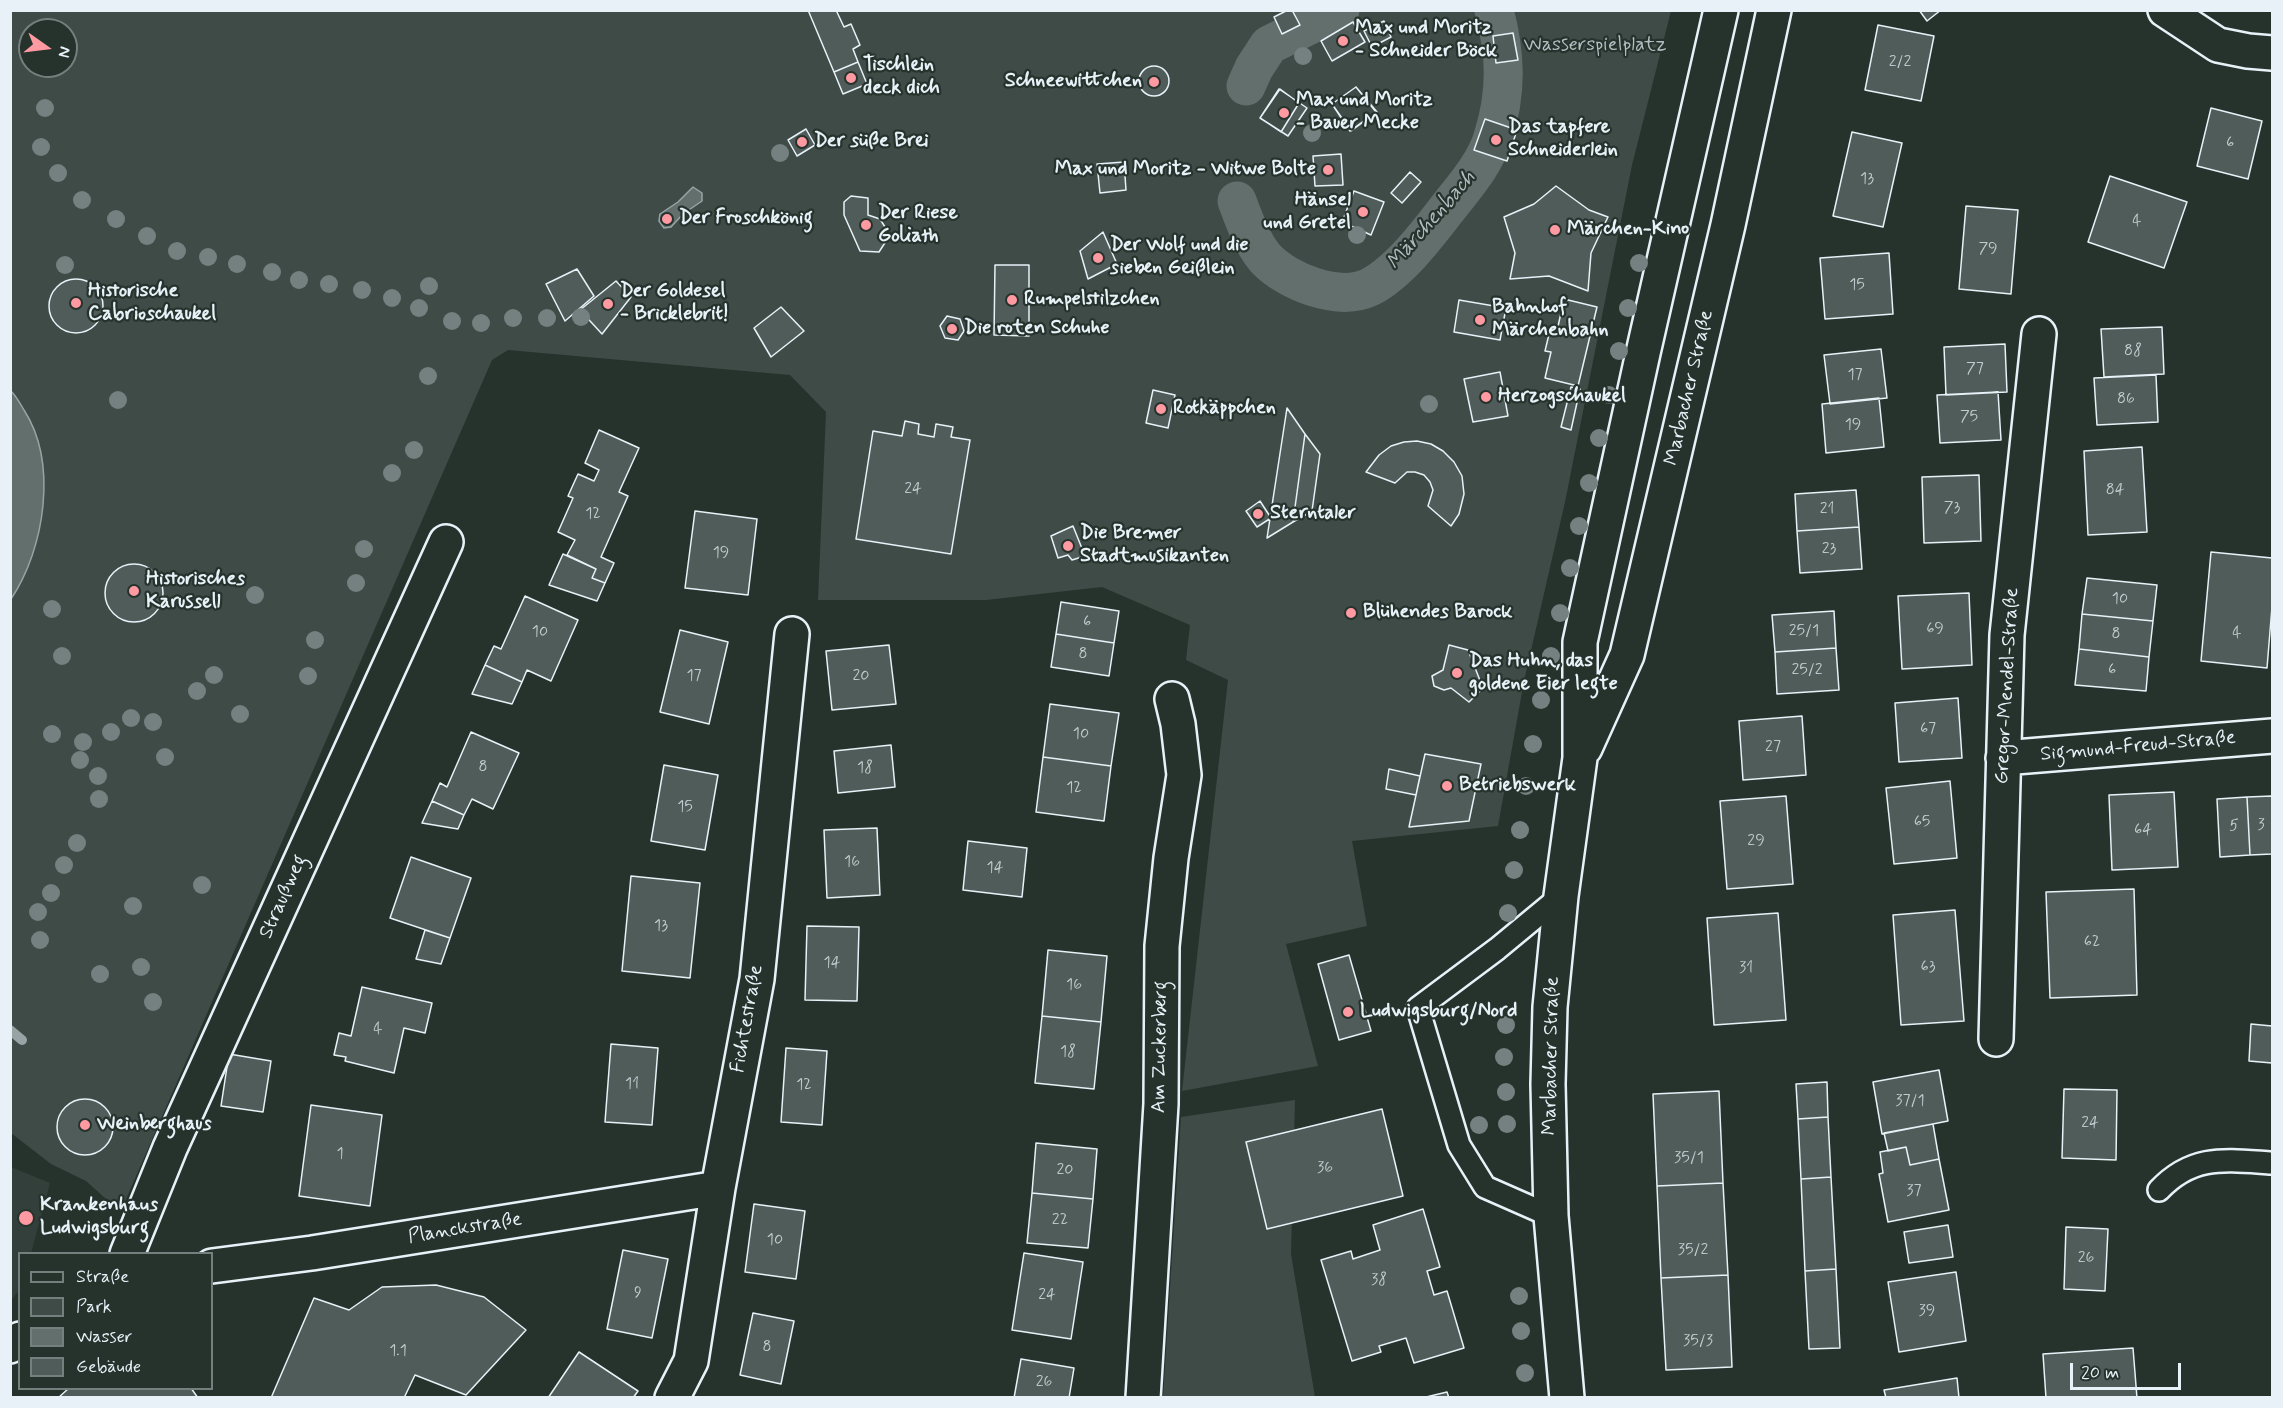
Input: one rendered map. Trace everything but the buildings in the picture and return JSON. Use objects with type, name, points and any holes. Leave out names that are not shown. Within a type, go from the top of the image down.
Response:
[{"type":"street","name":"Marbacher Straße","points":[[1567,1398],[1551,1216],[1549,1051],[1550,1007],[1561,896],[1580,758],[1580,642],[1721,10]]},
{"type":"street","name":"Marbacher Straße","points":[[1580,758],[1627,655],[1728,225],[1774,10]]},
{"type":"street","points":[[2164,10],[2218,45],[2272,53]]},
{"type":"street","name":"Gregor-Mendel-Straße","points":[[1996,1039],[2007,636],[2039,334]]},
{"type":"street","name":"Straußweg","points":[[129,1252],[170,1148],[446,542]]},
{"type":"street","name":"Fichtestraße","points":[[672,1398],[691,1360],[718,1188],[757,979],[792,634]]},
{"type":"street","name":"Am Zuckerberg","points":[[1143,1398],[1161,1104],[1162,946],[1171,858],[1184,775],[1178,724],[1172,699]]},
{"type":"street","name":"Sigmund-Freud-Straße","points":[[2003,758],[2272,736]]},
{"type":"street","name":"Planckstraße","points":[[213,1266],[312,1254],[718,1188]]},
{"type":"lane","points":[[1551,1216],[1485,1187],[1459,1145],[1418,1008],[1497,949],[1561,896]]},
{"type":"lane","points":[[2159,1190],[2172,1176],[2197,1164],[2237,1161],[2272,1163]]},
{"type":"shaded area","name":"Krankenhaus Ludwigsburg","points":[[11,1167],[50,1183],[31,1252],[18,1252],[18,1291],[11,1301]]},
{"type":"green space","name":"Blühendes Barock","points":[[10,11],[1671,11],[1632,165],[1565,502],[1524,681],[1498,826],[1352,841],[1367,926],[1286,944],[1318,1066],[1182,1091],[1228,680],[1186,660],[1190,625],[1102,587],[986,600],[818,600],[826,412],[790,375],[508,350],[492,360],[123,1206],[105,1198],[86,1181],[51,1164],[11,1133]]},
{"type":"green space","points":[[1295,1100],[1291,1254],[1315,1397],[1163,1398],[1181,1117]]},
{"type":"water","points":[[693,187],[702,193],[702,201],[683,214],[671,227],[664,228],[659,221],[660,214],[678,202]]},
{"type":"water","points":[[11,391],[35,431],[44,480],[39,531],[23,578],[11,599]]},
{"type":"waterway","name":"Märchenbach","points":[[1246,86],[1254,68],[1269,45],[1340,10]]},
{"type":"waterway","name":"Märchenbach","points":[[1237,201],[1260,252],[1286,275],[1314,287],[1344,292],[1370,287],[1381,280],[1402,263],[1431,230],[1485,157],[1498,120],[1503,89],[1503,58],[1494,10]]},
{"type":"waterway","points":[[10,1030],[22,1040]]},
{"type":"place","name":"Max und Moritz - Schneider Böck","points":[[1343,41]]},
{"type":"place","name":"Tischlein deck dich","points":[[851,78]]},
{"type":"place","name":"Schneewittchen","points":[[1154,82]]},
{"type":"place","name":"Max und Moritz - Bauer Mecke","points":[[1284,113]]},
{"type":"place","name":"Das tapfere Schneiderlein","points":[[1496,140]]},
{"type":"place","name":"Der süße Brei","points":[[802,142]]},
{"type":"place","name":"Max und Moritz - Witwe Bolte","points":[[1328,170]]},
{"type":"place","name":"Hänsel und Gretel","points":[[1363,212]]},
{"type":"place","name":"Der Froschkönig","points":[[667,219]]},
{"type":"place","name":"Der Riese Goliath","points":[[866,225]]},
{"type":"place","name":"Märchen-Kino","points":[[1555,230]]},
{"type":"place","name":"Der Wolf und die sieben Geißlein","points":[[1098,258]]},
{"type":"place","name":"Rumpelstilzchen","points":[[1012,300]]},
{"type":"place","name":"Historische Cabrioschaukel","points":[[76,303]]},
{"type":"place","name":"Der Goldesel - Bricklebrit!","points":[[608,304]]},
{"type":"place","name":"Bahnhof Märchenbahn","points":[[1480,320]]},
{"type":"place","name":"Die roten Schuhe","points":[[952,329]]},
{"type":"place","name":"Herzogschaukel","points":[[1486,397]]},
{"type":"place","name":"Rotkäppchen","points":[[1161,409]]},
{"type":"place","name":"Sterntaler","points":[[1258,514]]},
{"type":"place","name":"Die Bremer Stadtmusikanten","points":[[1068,546]]},
{"type":"place","name":"Historisches Karussell","points":[[134,591]]},
{"type":"place","name":"Blühendes Barock","points":[[1351,613]]},
{"type":"place","name":"Das Huhn, das goldene Eier legte","points":[[1457,673]]},
{"type":"place","name":"Betriebswerk","points":[[1447,786]]},
{"type":"place","name":"Ludwigsburg/Nord","points":[[1348,1012]]},
{"type":"place","name":"Weinberghaus","points":[[85,1125]]},
{"type":"place","name":"Krankenhaus Ludwigsburg","points":[[26,1218]]},
{"type":"park label","name":"Wasserspielplatz","points":[[1595,46]]}]
